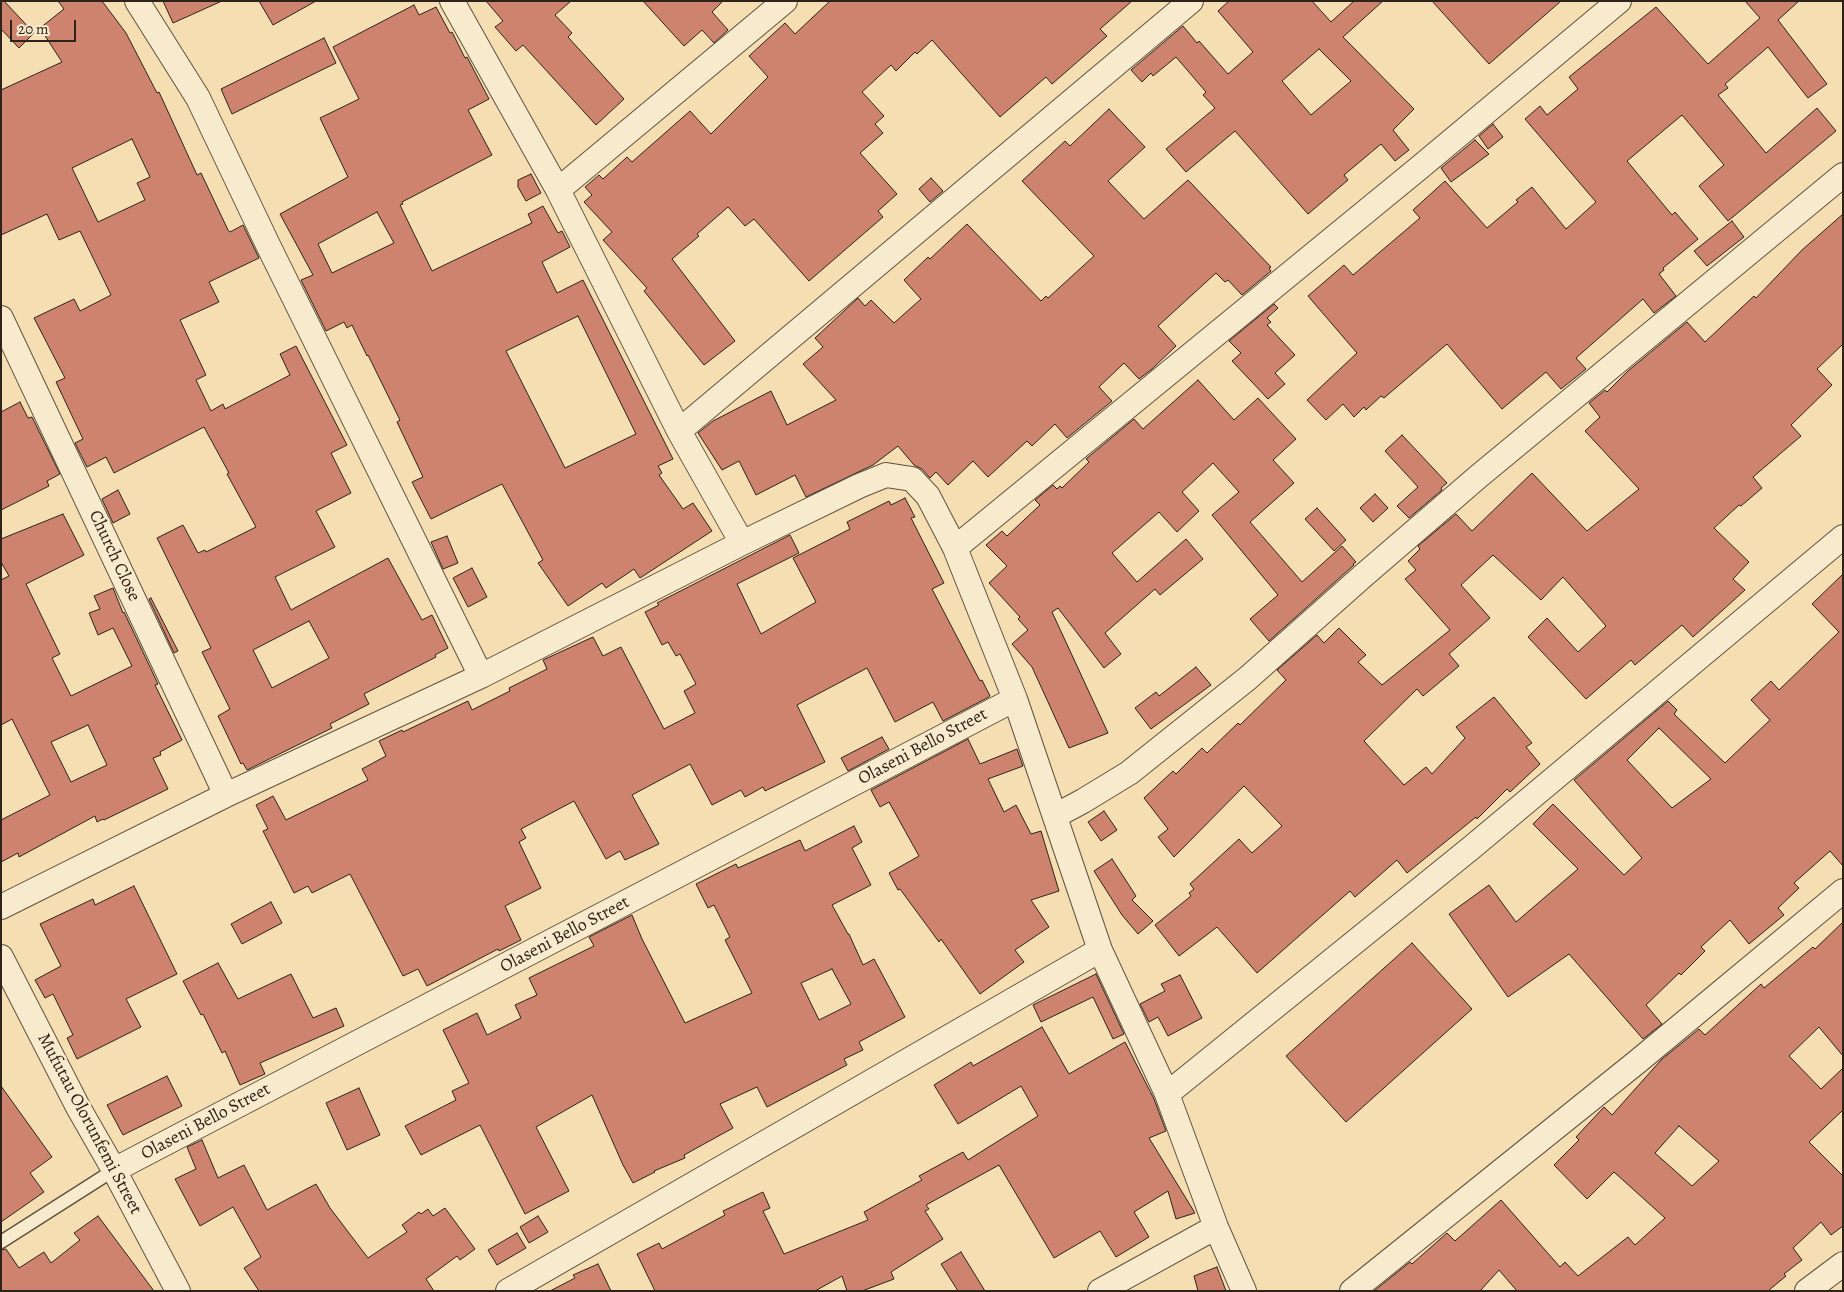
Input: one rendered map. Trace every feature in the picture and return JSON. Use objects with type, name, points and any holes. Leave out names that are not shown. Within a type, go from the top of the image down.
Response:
[{"type":"street","points":[[137,1],[198,98],[268,245],[480,676]]},
{"type":"street","points":[[452,1],[558,190],[679,431],[742,542]]},
{"type":"street","points":[[558,190],[785,1]]},
{"type":"street","points":[[679,431],[1191,1]]},
{"type":"street","points":[[955,548],[1619,1]]},
{"type":"street","points":[[1055,816],[1129,773],[1248,678],[1472,482],[1843,175]]},
{"type":"street","name":"Church Close","points":[[1,318],[226,795]]},
{"type":"street","points":[[1,907],[226,795],[480,676],[742,542],[859,486],[886,475],[912,479],[928,496],[955,548],[1015,699],[1100,950],[1167,1094],[1216,1227],[1244,1291]]},
{"type":"street","points":[[1167,1094],[1471,848],[1843,537]]},
{"type":"street","name":"Olaseni Bello Street","points":[[114,1170],[1015,699]]},
{"type":"street","points":[[1352,1291],[1637,1062],[1843,891]]},
{"type":"street","points":[[508,1291],[1100,950]]},
{"type":"street","name":"Mufutau Olorunfemi Street","points":[[1,957],[78,1107],[114,1170],[178,1291]]},
{"type":"street","points":[[1100,1291],[1216,1227]]},
{"type":"street","points":[[1807,1291],[1843,1264]]},
{"type":"lane","points":[[1,1242],[114,1170]]},
{"type":"building","points":[[1,1],[4,1],[34,33],[19,48],[1,29]]},
{"type":"building","points":[[58,1],[102,1],[126,33],[157,93],[159,92],[197,175],[201,173],[228,230],[230,232],[243,225],[259,258],[209,282],[219,302],[180,320],[206,375],[196,380],[211,411],[223,404],[225,409],[290,375],[280,354],[296,346],[347,445],[331,453],[351,493],[316,511],[335,547],[275,577],[291,610],[388,558],[422,620],[432,615],[448,648],[435,655],[436,657],[364,694],[369,704],[330,724],[332,728],[247,770],[243,763],[241,764],[218,716],[230,709],[202,652],[211,648],[157,538],[183,525],[198,553],[205,550],[206,552],[256,527],[204,427],[114,473],[106,457],[87,467],[75,443],[83,439],[56,382],[65,378],[34,318],[74,299],[80,311],[111,295],[80,231],[59,240],[47,214],[1,235],[1,90],[62,62],[40,28],[64,9]],"holes":[[[132,139],[150,177],[137,183],[145,200],[98,222],[72,168]],[[309,621],[329,658],[272,688],[253,650]]]},
{"type":"building","points":[[163,1],[222,1],[173,23]]},
{"type":"building","points":[[259,1],[316,1],[273,25]]},
{"type":"building","points":[[486,1],[571,1],[555,15],[572,33],[568,37],[624,99],[596,125],[523,45],[516,51],[495,27],[503,21]]},
{"type":"building","points":[[643,1],[723,1],[712,12],[728,30],[714,43],[702,30],[684,46]]},
{"type":"building","points":[[830,1],[1132,1],[1100,29],[1107,36],[1052,84],[1046,77],[1000,117],[932,40],[917,54],[915,52],[896,71],[891,65],[862,92],[884,116],[875,124],[883,133],[860,153],[897,194],[878,211],[883,217],[809,281],[754,219],[745,226],[728,207],[697,234],[699,236],[672,259],[735,341],[704,365],[644,291],[647,288],[603,240],[612,232],[584,202],[592,195],[585,187],[599,175],[603,179],[627,157],[632,162],[690,111],[711,134],[768,77],[749,56],[785,23],[795,34]]},
{"type":"building","points":[[1229,1],[1312,1],[1331,22],[1354,1],[1383,1],[1343,37],[1414,109],[1393,130],[1409,150],[1395,161],[1381,144],[1344,175],[1348,180],[1308,214],[1235,131],[1186,172],[1166,149],[1215,108],[1203,95],[1206,92],[1176,57],[1153,76],[1151,73],[1142,82],[1131,70],[1183,26],[1228,74],[1253,52],[1218,11]],"holes":[[[1319,49],[1351,81],[1311,115],[1282,81]]]},
{"type":"building","points":[[1432,1],[1561,1],[1489,64]]},
{"type":"building","points":[[1745,1],[1799,1],[1778,20],[1827,84],[1808,98],[1768,47],[1725,84],[1728,88],[1718,95],[1766,153],[1817,108],[1836,131],[1728,221],[1699,186],[1724,165],[1682,115],[1627,161],[1672,215],[1675,212],[1698,239],[1663,268],[1664,270],[1659,274],[1676,296],[1654,313],[1643,299],[1576,358],[1586,369],[1561,389],[1546,372],[1502,409],[1447,344],[1384,398],[1381,396],[1366,410],[1364,407],[1354,417],[1343,404],[1326,420],[1307,400],[1357,353],[1308,296],[1344,265],[1353,275],[1420,218],[1413,210],[1445,181],[1487,228],[1518,202],[1516,200],[1532,187],[1566,229],[1596,202],[1525,119],[1540,106],[1547,115],[1578,89],[1569,77],[1656,7],[1708,64],[1760,18]]},
{"type":"building","points":[[414,5],[419,15],[436,7],[450,33],[452,32],[465,58],[467,57],[489,99],[468,110],[492,155],[402,202],[403,204],[400,205],[432,271],[532,223],[528,214],[543,206],[558,233],[562,231],[570,247],[542,262],[557,293],[583,280],[673,459],[658,466],[662,473],[659,475],[683,509],[693,503],[712,531],[640,578],[634,569],[606,588],[602,583],[568,606],[538,563],[543,560],[502,484],[431,519],[412,482],[423,477],[397,422],[400,420],[368,355],[352,325],[347,328],[344,322],[326,331],[301,280],[313,275],[280,214],[348,177],[320,118],[359,99],[333,47]],"holes":[[[377,212],[394,243],[332,273],[318,244]],[[578,316],[636,434],[565,468],[506,351]]]},
{"type":"building","points":[[324,38],[336,63],[232,114],[221,89]]},
{"type":"building","points":[[1109,109],[1145,147],[1108,181],[1144,219],[1188,180],[1271,267],[1269,268],[1271,271],[1242,295],[1228,280],[1225,282],[1216,273],[1158,326],[1176,346],[1152,369],[1139,379],[1124,363],[1099,387],[1112,401],[1067,438],[1055,424],[1032,446],[1027,441],[988,477],[973,461],[948,485],[936,472],[930,478],[922,469],[914,465],[898,446],[873,465],[806,497],[795,475],[756,495],[739,461],[722,470],[698,433],[713,421],[771,391],[787,425],[836,400],[803,364],[823,347],[815,338],[858,298],[865,306],[871,300],[894,323],[921,299],[904,280],[928,257],[930,259],[967,224],[1041,301],[1046,296],[1048,298],[1094,256],[1022,181],[1065,141],[1070,146]]},
{"type":"building","points":[[1493,124],[1503,137],[1488,149],[1479,136]]},
{"type":"building","points":[[1475,140],[1489,154],[1451,182],[1441,168]]},
{"type":"building","points":[[531,174],[541,193],[526,201],[518,187],[518,180]]},
{"type":"building","points":[[931,178],[943,191],[930,202],[919,189]]},
{"type":"building","points":[[1843,214],[1843,344],[1817,369],[1832,385],[1791,425],[1801,436],[1753,477],[1762,488],[1741,506],[1739,505],[1714,528],[1749,562],[1733,579],[1745,590],[1693,637],[1682,625],[1635,665],[1631,660],[1586,699],[1528,637],[1547,618],[1578,652],[1606,626],[1563,577],[1541,600],[1493,555],[1461,585],[1490,618],[1449,654],[1459,666],[1423,696],[1417,689],[1364,741],[1404,785],[1426,767],[1432,774],[1465,738],[1456,727],[1494,697],[1532,743],[1526,747],[1540,764],[1510,792],[1507,789],[1477,819],[1476,817],[1407,873],[1397,860],[1355,897],[1350,891],[1257,973],[1217,927],[1179,956],[1155,925],[1191,896],[1189,893],[1194,889],[1190,884],[1239,839],[1252,853],[1282,826],[1244,786],[1174,857],[1158,837],[1168,829],[1144,798],[1173,771],[1176,774],[1202,748],[1207,753],[1238,723],[1240,725],[1286,680],[1277,670],[1317,635],[1324,643],[1339,628],[1366,655],[1358,662],[1382,685],[1450,630],[1405,579],[1416,570],[1408,561],[1420,549],[1418,546],[1456,514],[1472,531],[1532,473],[1587,531],[1639,489],[1585,431],[1600,417],[1589,403],[1605,390],[1607,392],[1628,371],[1687,322],[1705,342],[1754,296],[1756,298],[1802,250]]},
{"type":"building","points":[[1732,221],[1744,237],[1707,266],[1694,251]]},
{"type":"building","points":[[1274,304],[1278,308],[1267,318],[1271,322],[1267,325],[1295,355],[1275,373],[1285,384],[1268,399],[1232,361],[1241,353],[1229,341]]},
{"type":"building","points":[[1198,380],[1234,420],[1258,398],[1296,439],[1273,460],[1294,483],[1250,522],[1302,582],[1342,546],[1356,562],[1269,641],[1250,619],[1278,595],[1212,515],[1239,492],[1213,463],[1182,492],[1199,511],[1177,532],[1159,512],[1112,553],[1137,582],[1186,539],[1203,559],[1160,595],[1155,589],[1105,633],[1121,654],[1104,668],[1058,608],[1052,612],[1108,733],[1069,748],[1032,667],[1012,644],[1028,630],[1018,619],[1020,617],[989,583],[1007,566],[986,545],[1002,531],[1007,536],[1040,505],[1035,500],[1053,485],[1057,489],[1060,486],[1062,488],[1089,462],[1086,459],[1134,419],[1143,429]]},
{"type":"building","points":[[20,402],[28,418],[32,417],[60,474],[47,481],[49,486],[1,510],[1,412]]},
{"type":"building","points":[[1402,435],[1447,483],[1441,488],[1442,490],[1409,518],[1397,506],[1418,487],[1385,451]]},
{"type":"building","points":[[118,490],[130,514],[113,523],[102,499]]},
{"type":"building","points":[[1375,494],[1388,508],[1373,522],[1360,508]]},
{"type":"building","points":[[905,498],[915,517],[911,518],[944,583],[932,589],[980,681],[982,680],[990,696],[987,698],[943,721],[933,702],[895,722],[867,668],[797,705],[825,762],[765,791],[763,787],[745,797],[741,790],[712,805],[690,764],[632,795],[659,844],[625,860],[620,851],[606,859],[574,801],[521,829],[526,838],[519,842],[541,888],[505,906],[521,940],[499,951],[498,949],[427,986],[418,969],[403,976],[350,874],[312,893],[308,886],[294,893],[263,831],[268,829],[256,805],[273,796],[286,820],[368,780],[362,769],[386,756],[379,741],[402,730],[403,732],[468,701],[472,710],[510,691],[509,688],[547,669],[543,660],[593,637],[603,656],[621,647],[664,729],[695,713],[684,691],[696,684],[680,654],[676,656],[668,642],[662,645],[645,612],[659,605],[657,603],[790,535],[799,553],[737,584],[761,634],[816,602],[793,558],[850,529],[847,522],[889,501],[891,505]]},
{"type":"building","points":[[1317,508],[1346,540],[1334,551],[1305,519]]},
{"type":"building","points":[[63,514],[84,555],[26,584],[60,654],[52,658],[71,696],[132,666],[113,628],[98,635],[89,613],[100,609],[94,596],[113,588],[123,613],[158,684],[155,685],[182,740],[160,752],[161,755],[153,758],[168,789],[104,820],[97,822],[95,816],[19,857],[18,853],[1,862],[1,820],[50,795],[12,719],[1,725],[1,580],[9,576],[1,562],[1,539]],"holes":[[[88,725],[107,765],[71,782],[51,742]]]},
{"type":"building","points":[[447,536],[458,563],[443,569],[431,542]]},
{"type":"building","points":[[472,568],[487,597],[468,607],[453,578]]},
{"type":"building","points":[[1843,574],[1843,866],[1830,851],[1794,883],[1799,888],[1778,908],[1784,915],[1749,944],[1730,920],[1701,947],[1705,951],[1681,975],[1679,973],[1646,1005],[1662,1024],[1643,1039],[1569,954],[1508,997],[1449,914],[1489,885],[1516,922],[1578,869],[1533,824],[1553,804],[1624,875],[1642,858],[1574,780],[1668,701],[1677,710],[1674,714],[1725,763],[1770,720],[1751,700],[1771,681],[1779,690],[1839,632],[1812,604]],"holes":[[[1659,728],[1711,779],[1672,808],[1627,760]]]},
{"type":"building","points":[[151,598],[178,651],[174,653],[149,599]]},
{"type":"building","points":[[1196,667],[1211,685],[1151,729],[1135,708],[1156,692],[1159,696]]},
{"type":"building","points":[[882,737],[889,749],[848,771],[841,758]]},
{"type":"building","points":[[968,739],[980,764],[1017,749],[1023,766],[988,779],[1004,812],[1016,805],[1031,834],[1041,831],[1059,891],[1031,900],[1049,927],[1015,950],[1024,962],[980,994],[941,939],[939,942],[900,889],[898,890],[889,873],[919,856],[889,802],[880,807],[871,790]]},
{"type":"building","points":[[1104,811],[1117,830],[1101,841],[1088,822]]},
{"type":"building","points":[[854,826],[862,842],[852,848],[871,885],[832,905],[849,934],[863,965],[874,959],[905,1017],[859,1042],[863,1050],[844,1059],[847,1065],[767,1107],[757,1087],[720,1104],[733,1128],[684,1155],[685,1158],[654,1171],[633,1183],[592,1095],[536,1127],[569,1191],[525,1214],[480,1125],[421,1155],[405,1126],[456,1100],[452,1091],[469,1083],[443,1030],[477,1013],[487,1035],[521,1018],[515,1005],[537,995],[529,978],[594,946],[589,937],[632,915],[642,939],[685,1023],[752,993],[725,940],[730,937],[714,905],[708,908],[696,884],[736,864],[738,868],[800,840],[805,851]],"holes":[[[832,969],[851,1004],[819,1020],[801,983]]]},
{"type":"building","points":[[1112,859],[1136,896],[1132,900],[1153,921],[1138,934],[1122,915],[1094,871]]},
{"type":"building","points":[[134,886],[177,974],[126,999],[141,1027],[77,1059],[67,1038],[73,1035],[53,994],[45,998],[35,980],[61,966],[40,924],[93,899],[95,905]]},
{"type":"building","points":[[271,902],[282,923],[242,944],[231,924]]},
{"type":"building","points":[[1843,922],[1843,1056],[1819,1027],[1789,1056],[1821,1089],[1843,1068],[1843,1110],[1809,1142],[1843,1176],[1843,1226],[1831,1235],[1821,1222],[1793,1248],[1802,1260],[1784,1274],[1786,1276],[1768,1291],[1517,1291],[1499,1270],[1480,1291],[1374,1291],[1410,1262],[1412,1264],[1447,1233],[1455,1241],[1501,1200],[1560,1267],[1565,1262],[1578,1276],[1628,1237],[1635,1245],[1665,1218],[1614,1172],[1587,1199],[1554,1165],[1579,1140],[1576,1137],[1604,1107],[1612,1115],[1661,1060],[1699,1029],[1705,1035],[1761,984],[1764,988],[1813,947],[1815,949]],"holes":[[[1679,1126],[1719,1161],[1692,1186],[1655,1153]]]},
{"type":"building","points":[[1412,943],[1472,1009],[1346,1122],[1286,1056]]},
{"type":"building","points":[[218,963],[238,999],[291,974],[313,1018],[336,1008],[344,1026],[260,1063],[265,1074],[240,1085],[225,1051],[222,1053],[203,1014],[201,1015],[183,981]]},
{"type":"building","points":[[1096,974],[1124,1034],[1113,1039],[1093,997],[1041,1022],[1033,1005]]},
{"type":"building","points":[[1180,975],[1202,1018],[1168,1036],[1158,1017],[1149,1022],[1140,1004],[1165,991],[1161,984]]},
{"type":"building","points":[[1042,1027],[1069,1074],[1125,1042],[1154,1099],[1166,1131],[1149,1138],[1195,1213],[1176,1219],[1168,1191],[1134,1212],[1149,1237],[1116,1257],[1100,1231],[1054,1258],[999,1165],[926,1205],[929,1209],[925,1211],[943,1239],[891,1272],[894,1279],[862,1291],[847,1291],[842,1276],[815,1291],[655,1291],[637,1254],[659,1243],[662,1249],[725,1215],[723,1211],[763,1192],[770,1208],[763,1211],[784,1254],[868,1220],[864,1212],[922,1180],[919,1176],[963,1152],[968,1160],[1038,1116],[1021,1086],[958,1124],[934,1085],[971,1062],[973,1066]]},
{"type":"building","points":[[167,1076],[182,1106],[123,1135],[107,1105]]},
{"type":"building","points":[[1,1086],[52,1157],[30,1173],[44,1192],[1,1222]]},
{"type":"building","points":[[359,1088],[380,1135],[347,1150],[326,1103]]},
{"type":"building","points":[[202,1140],[218,1178],[244,1165],[267,1210],[316,1184],[330,1208],[368,1258],[407,1232],[402,1225],[419,1212],[421,1214],[428,1209],[433,1216],[445,1208],[475,1249],[460,1260],[457,1256],[426,1279],[434,1291],[259,1291],[244,1268],[261,1257],[233,1207],[200,1226],[175,1179],[196,1169],[187,1147]]},
{"type":"building","points":[[98,1216],[154,1291],[1,1291],[1,1250],[6,1249],[19,1268],[44,1252],[51,1263],[80,1240],[74,1233]]},
{"type":"building","points":[[538,1216],[548,1232],[529,1243],[520,1227]]},
{"type":"building","points":[[517,1233],[526,1248],[497,1265],[488,1250]]},
{"type":"building","points":[[961,1252],[985,1291],[958,1291],[941,1264]]},
{"type":"building","points":[[598,1264],[611,1291],[550,1291],[575,1278],[573,1275]]},
{"type":"building","points":[[1217,1267],[1226,1291],[1198,1291],[1194,1276]]}]
